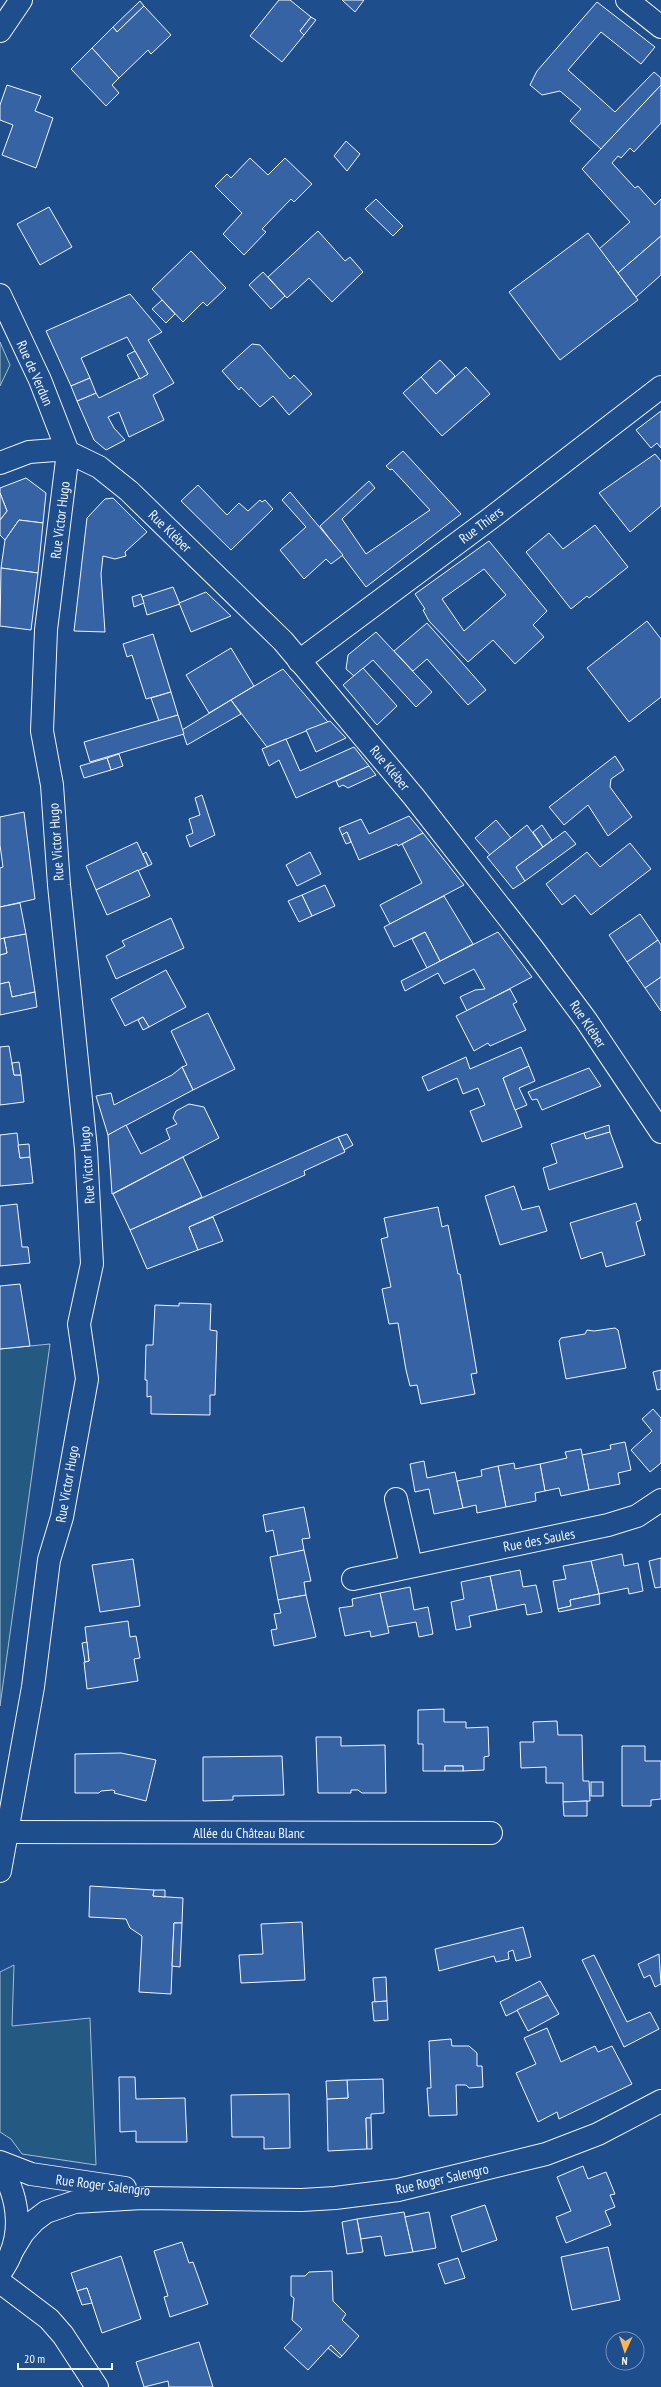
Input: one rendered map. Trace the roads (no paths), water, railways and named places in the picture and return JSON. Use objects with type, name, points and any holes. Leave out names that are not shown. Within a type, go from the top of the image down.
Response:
[{"type":"street","points":[[0,31],[21,0]]},
{"type":"street","points":[[627,0],[661,27]]},
{"type":"street","name":"Rue de Verdun","points":[[0,295],[40,380],[68,452]]},
{"type":"street","name":"Rue Thiers","points":[[299,661],[491,518],[661,387]]},
{"type":"street","name":"Rue Kléber","points":[[0,463],[40,449],[68,452],[99,467],[115,478],[266,625],[299,661],[424,808],[582,1015],[661,1132]]},
{"type":"street","name":"Rue Victor Hugo","points":[[0,1871],[32,1687],[49,1560],[62,1517],[87,1379],[78,1324],[92,1264],[86,1149],[59,886],[52,785],[42,731],[46,630],[68,452]]},
{"type":"street","points":[[396,1499],[411,1565]]},
{"type":"street","name":"Rue des Saules","points":[[353,1579],[411,1565],[608,1526],[637,1516],[661,1500]]},
{"type":"street","name":"Allée du Château Blanc","points":[[7,1832],[491,1832]]},
{"type":"street","name":"Rue Roger Salengro","points":[[12,2250],[23,2233],[34,2221],[61,2205],[114,2198],[302,2200],[335,2198],[398,2190],[546,2154],[598,2134],[661,2101]]},
{"type":"street","name":"Rue Roger Salengro","points":[[0,2162],[19,2171],[38,2176],[210,2198]]},
{"type":"street","points":[[0,2167],[10,2185],[17,2206],[17,2229],[12,2250],[0,2273]]},
{"type":"street","points":[[0,2282],[49,2320],[63,2335],[97,2387]]}]
